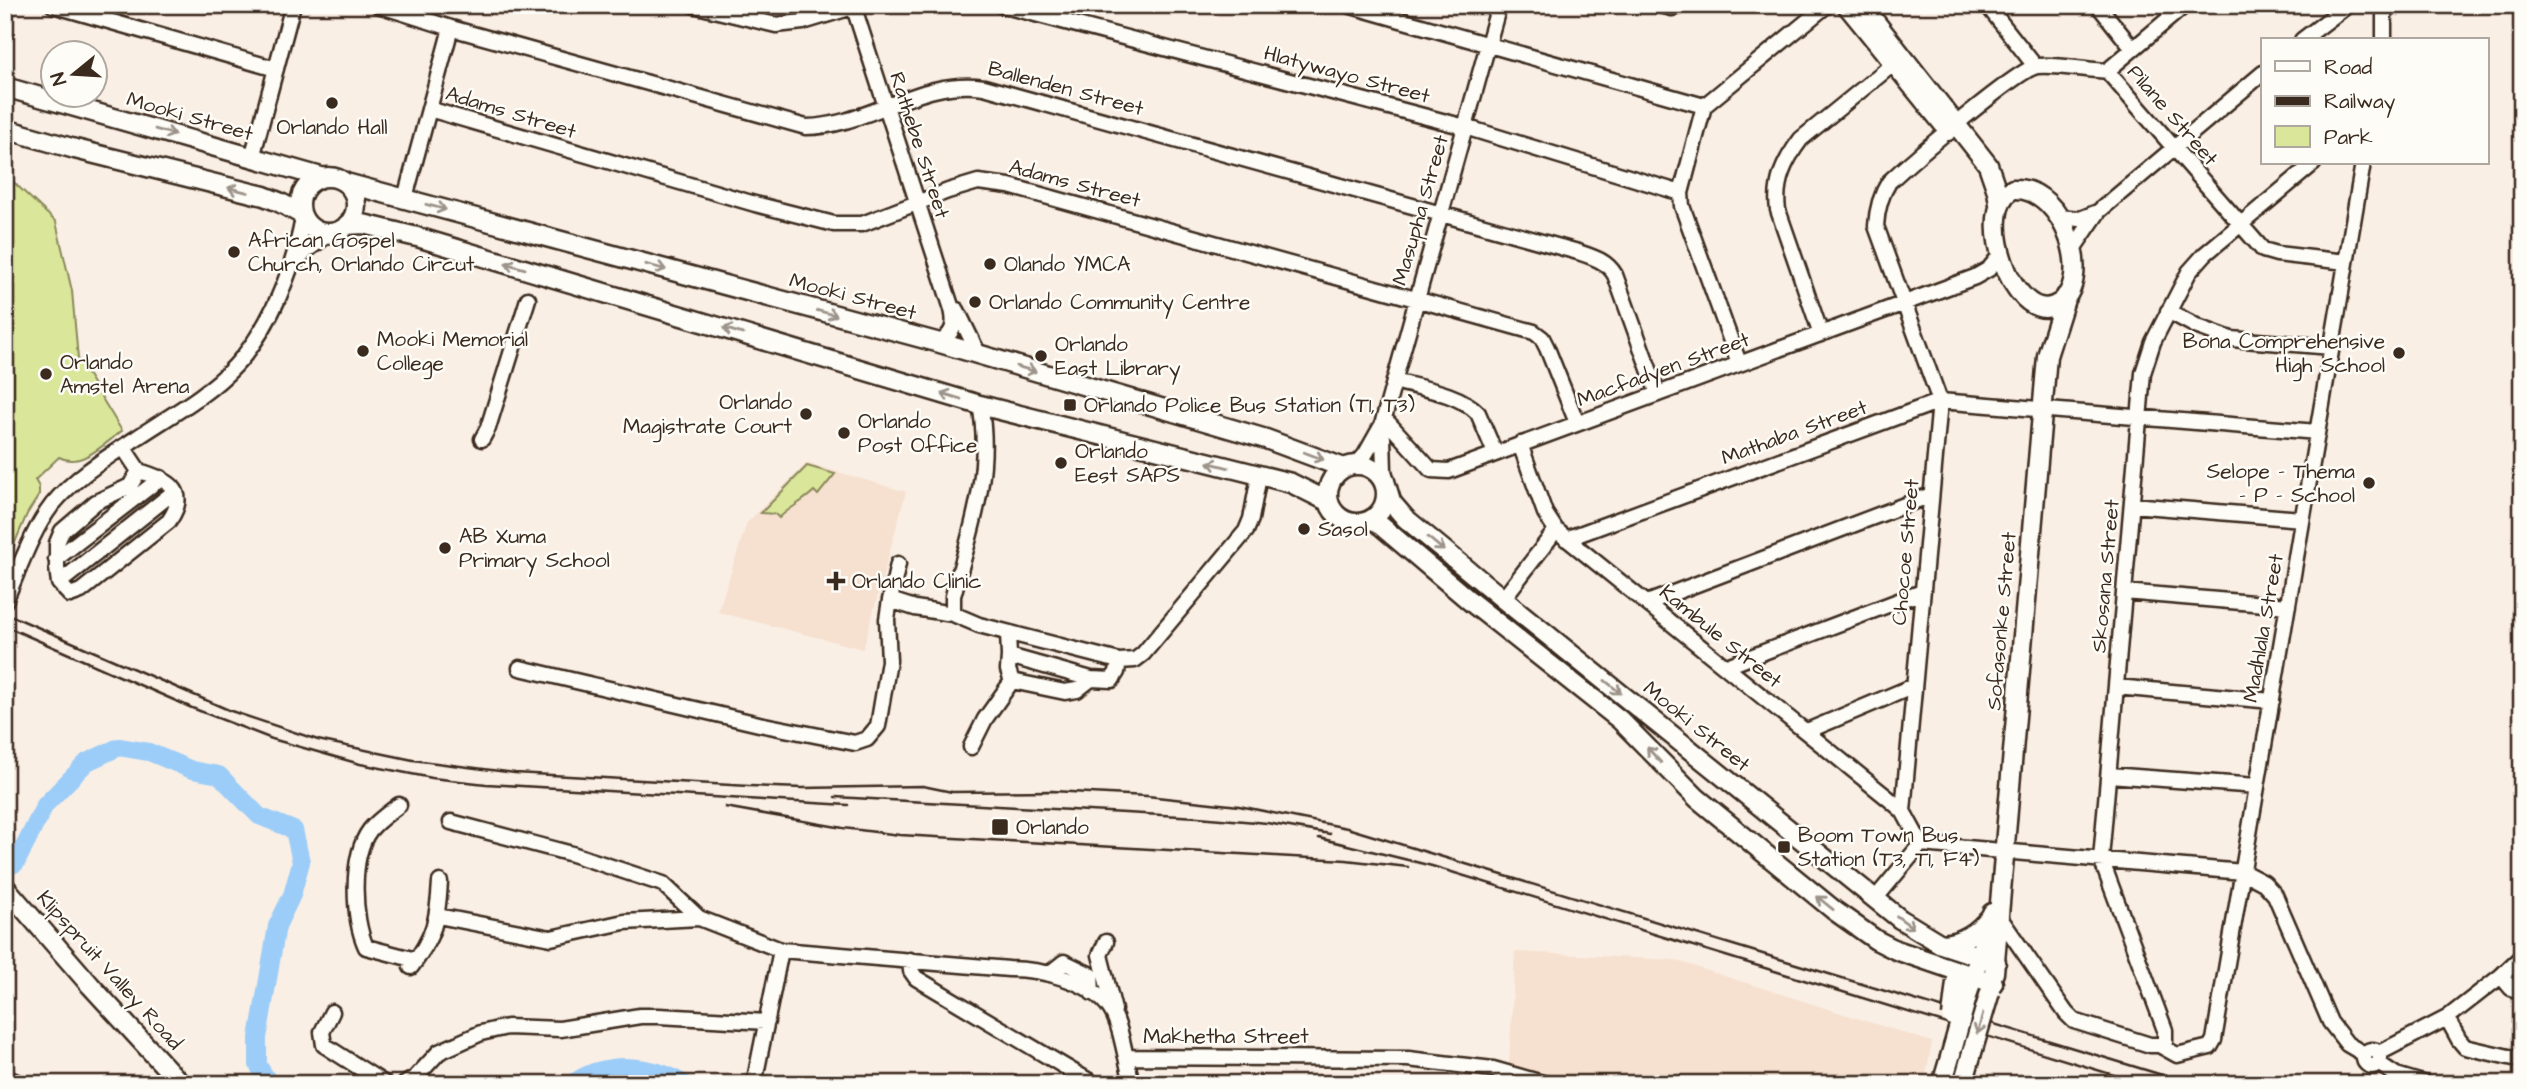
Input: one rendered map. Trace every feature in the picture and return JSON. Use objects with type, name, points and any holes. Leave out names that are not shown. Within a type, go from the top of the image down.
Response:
[{"type":"main road","name":"Sofasonke Street","points":[[1862,5],[1897,60],[1952,129],[1988,165],[2041,197],[2059,217],[2073,249],[2072,278],[2048,356],[2004,850],[1988,960],[1991,987],[1963,1084]]},
{"type":"main road","name":"Mooki Street","points":[[5,87],[321,177]]},
{"type":"main road","points":[[5,130],[264,197],[279,202],[302,216],[314,230],[330,233],[347,226],[363,224],[417,237],[988,407],[1291,483],[1329,502]]},
{"type":"main road","name":"Sofasonke Street","points":[[1988,165],[1999,204],[1997,230],[2001,254],[2015,285],[2040,319],[2048,356]]},
{"type":"main road","points":[[302,216],[300,206],[303,192],[312,181],[321,177],[338,179],[346,183],[354,195],[356,208],[347,226]]},
{"type":"main road","name":"Mooki Street","points":[[346,183],[940,343],[1350,466]]},
{"type":"main road","points":[[1999,204],[2008,192],[2026,190]]},
{"type":"main road","points":[[2029,303],[2054,306],[2066,296]]},
{"type":"main road","points":[[1350,466],[1365,466],[1377,473],[1391,503],[1368,521],[1346,522],[1337,515],[1329,502],[1329,485],[1336,474],[1350,466]]},
{"type":"main road","name":"Mooki Street","points":[[1391,503],[1503,599],[1900,919],[1941,944],[1988,960]]},
{"type":"main road","name":"Mooki Street","points":[[1368,521],[1620,720],[1697,799],[1835,911],[1876,940],[1963,979],[1991,987]]},
{"type":"main road","name":"Klipspruit Valley Road","points":[[5,887],[31,923],[165,1084]]},
{"type":"main road","name":"Klipspruit Valley Road","points":[[5,904],[31,923],[181,1084]]},
{"type":"main road","points":[[1941,944],[1951,944],[1967,938],[1996,917]]},
{"type":"main road","name":"Sofasonke Street","points":[[1943,1078],[1963,979],[1988,960]]},
{"type":"street","points":[[53,5],[276,69]]},
{"type":"street","points":[[251,158],[293,5]]},
{"type":"street","name":"Ballenden Street","points":[[378,5],[451,28],[806,127],[834,125],[885,105],[957,86],[984,86],[1578,252],[1606,264],[1615,275],[1658,394]]},
{"type":"street","points":[[693,5],[776,26],[803,22],[855,6]]},
{"type":"street","name":"Hlatywayo Street","points":[[1000,5],[1465,127],[1681,192]]},
{"type":"street","points":[[1348,5],[1704,106]]},
{"type":"street","name":"Masupha Street","points":[[1377,473],[1383,427],[1394,381],[1499,5]]},
{"type":"street","points":[[1660,5],[1672,8],[1686,5]]},
{"type":"street","points":[[1740,363],[1682,206],[1681,192],[1704,106],[1827,5]]},
{"type":"street","points":[[1821,334],[1778,210],[1776,199],[1779,179],[1790,154],[1801,139],[1897,60],[1844,5]]},
{"type":"street","points":[[1903,303],[1876,226],[1882,192],[1889,182],[1952,129],[2035,66],[1987,5]]},
{"type":"street","points":[[2098,5],[2133,49]]},
{"type":"street","points":[[2107,71],[2185,5]]},
{"type":"street","points":[[2305,38],[2348,5]]},
{"type":"street","points":[[2384,5],[2384,38]]},
{"type":"street","name":"Rathebe Street","points":[[855,6],[954,316],[954,329],[940,343]]},
{"type":"street","points":[[405,198],[451,28]]},
{"type":"street","name":"Pilane Street","points":[[2035,66],[2107,71],[2256,244],[2270,253],[2346,262]]},
{"type":"street","points":[[2073,249],[2099,211],[2261,75]]},
{"type":"street","name":"Adams Street","points":[[429,109],[820,222],[862,224],[964,186],[992,182],[1522,327],[1542,338],[1577,423]]},
{"type":"street","name":"Skosana Street","points":[[2159,1045],[2165,1042],[2165,1030],[2101,859],[2146,361],[2189,272],[2205,254],[2313,164]]},
{"type":"street","name":"Madhlala Street","points":[[1996,917],[2070,1018],[2150,1045],[2159,1045],[2177,1055],[2210,1047],[2216,1032],[2363,164]]},
{"type":"street","points":[[2059,217],[2080,219],[2099,211]]},
{"type":"street","points":[[291,268],[302,216]]},
{"type":"street","points":[[5,601],[33,539],[51,507],[78,480],[214,385],[233,368],[252,345],[291,268],[307,250],[330,233]]},
{"type":"street","name":"Macfadyen Street","points":[[1383,427],[1431,470],[1450,471],[1975,277],[1989,269],[2001,254]]},
{"type":"street","name":"Macfadyen Street","points":[[1975,277],[1998,276],[2015,285]]},
{"type":"street","name":"Rathebe Street","points":[[948,297],[979,355]]},
{"type":"street","points":[[482,439],[488,428],[528,299]]},
{"type":"street","name":"Chocoe Street","points":[[1903,303],[1940,401],[1903,811]]},
{"type":"street","points":[[2168,311],[2198,327],[2231,339],[2332,347]]},
{"type":"street","points":[[1394,381],[1461,401],[1474,408],[1495,453]]},
{"type":"street","name":"Mathaba Street","points":[[1561,534],[1940,401],[2317,432]]},
{"type":"street","points":[[953,614],[953,596],[982,483],[985,457],[984,424],[988,407]]},
{"type":"street","points":[[1383,427],[1384,471],[1391,503]]},
{"type":"street","name":"Masupha Street","points":[[1350,466],[1366,455],[1383,427]]},
{"type":"street","name":"Kambule Street","points":[[1520,444],[1545,513],[1561,534],[1903,811],[1921,844]]},
{"type":"street","points":[[123,447],[139,471],[168,481],[175,491],[177,501],[169,522],[101,576],[76,594],[70,595],[59,583],[56,559],[57,543],[62,531],[96,502],[131,486],[139,471]]},
{"type":"street","points":[[890,600],[915,608],[953,614],[1007,633],[1119,661],[1135,660],[1237,544],[1251,519],[1259,476]]},
{"type":"street","points":[[56,559],[161,478]]},
{"type":"street","points":[[1647,603],[1931,495]]},
{"type":"street","points":[[2132,505],[2302,519]]},
{"type":"street","points":[[1503,599],[1561,534]]},
{"type":"street","points":[[520,668],[759,724],[855,743],[867,739],[878,726],[889,661],[887,619],[898,564]]},
{"type":"street","points":[[1727,666],[1922,592]]},
{"type":"street","points":[[2124,592],[2288,606]]},
{"type":"street","points":[[1007,633],[1008,670],[1012,681]]},
{"type":"street","points":[[1009,656],[1091,679],[1112,680],[1116,677],[1119,661]]},
{"type":"street","points":[[1012,681],[1065,692],[1077,690],[1091,679]]},
{"type":"street","points":[[971,747],[985,719],[1012,681]]},
{"type":"street","points":[[1807,731],[1914,687]]},
{"type":"street","points":[[2116,687],[2272,701]]},
{"type":"street","points":[[2109,775],[2257,786]]},
{"type":"street","points":[[399,805],[368,833],[360,856],[356,915],[360,935],[366,947],[413,964],[438,916],[440,882]]},
{"type":"street","points":[[451,822],[582,856],[663,884],[699,918]]},
{"type":"street","points":[[1875,899],[1921,844],[2243,872],[2261,881],[2275,895],[2330,1022],[2347,1044],[2374,1057],[2396,1074],[2426,1084]]},
{"type":"street","points":[[438,916],[551,937],[624,922],[699,918]]},
{"type":"street","name":"Makhetha Street","points":[[699,918],[781,950],[1032,969],[1051,973],[1092,993],[1111,1009],[1126,1057],[1408,1059],[1493,1069],[1546,1084]]},
{"type":"street","points":[[1106,942],[1100,955],[1117,1023]]},
{"type":"street","points":[[754,1084],[781,950]]},
{"type":"street","points":[[2374,1057],[2447,1018],[2522,956]]},
{"type":"street","points":[[910,960],[911,971],[916,978],[1094,1084]]},
{"type":"street","points":[[2501,976],[2511,988],[2522,992]]},
{"type":"street","points":[[332,1012],[322,1032],[324,1045],[385,1084]]},
{"type":"street","points":[[405,1084],[415,1078],[439,1052],[481,1033],[508,1027],[560,1029],[640,1016],[767,1022]]},
{"type":"street","points":[[2447,1018],[2465,1047],[2522,1060]]},
{"type":"street","points":[[1126,1057],[1132,1084]]},
{"type":"street","points":[[5,1077],[21,1084]]},
{"type":"shaded area","points":[[807,463],[906,492],[863,649],[718,612],[747,523]]},
{"type":"shaded area","points":[[1515,952],[1674,960],[1932,1042],[1924,1084],[1567,1084],[1509,1067]]},
{"type":"green space","name":"Orlando Amstel Arena","points":[[5,174],[56,222],[72,291],[78,359],[122,431],[84,457],[67,460],[59,457],[35,480],[39,495],[27,514],[5,566]]},
{"type":"green space","points":[[807,466],[835,474],[818,495],[814,491],[779,518],[775,514],[761,513]]},
{"type":"waterway","points":[[5,868],[16,863],[45,805],[87,762],[119,747],[149,752],[192,770],[219,775],[259,816],[294,830],[301,862],[292,895],[277,926],[258,1038],[258,1065],[272,1084]]},
{"type":"waterway","points":[[572,1084],[598,1071],[628,1067],[657,1072],[684,1084]]},
{"type":"railway","points":[[5,613],[231,711],[318,740],[413,760],[515,773],[749,786],[923,786],[952,792],[1052,791],[1147,796],[1239,806],[1347,828],[2192,1084]]},
{"type":"railway","points":[[5,626],[192,708],[272,739],[360,764],[432,778],[486,784],[848,805]]},
{"type":"railway","points":[[835,797],[1198,817],[1267,823],[1330,834]]},
{"type":"railway","points":[[725,807],[900,835],[1346,860],[1408,867]]},
{"type":"railway","points":[[1319,838],[1432,866],[2143,1084]]},
{"type":"place","name":"Orlando Hall","points":[[332,103]]},
{"type":"place","name":"African Gospel Church, Orlando Circut","points":[[234,252]]},
{"type":"place","name":"Olando YMCA","points":[[990,264]]},
{"type":"place","name":"Orlando Community Centre","points":[[975,302]]},
{"type":"place","name":"Mooki Memorial College","points":[[363,351]]},
{"type":"place","name":"Bona Comprehensive High School","points":[[2399,353]]},
{"type":"place","name":"Orlando East Library","points":[[1041,356]]},
{"type":"place","name":"Orlando Amstel Arena","points":[[46,374]]},
{"type":"place","name":"Orlando Police Bus Station (T1, T3)","points":[[1070,405]]},
{"type":"place","name":"Orlando Magistrate Court","points":[[806,414]]},
{"type":"place","name":"Orlando Post Office","points":[[844,433]]},
{"type":"place","name":"Orlando Eest SAPS","points":[[1061,463]]},
{"type":"place","name":"Selope - Thema - P - School","points":[[2369,483]]},
{"type":"place","name":"Sasol","points":[[1304,529]]},
{"type":"place","name":"AB Xuma Primary School","points":[[445,548]]},
{"type":"place","name":"Orlando Clinic","points":[[836,581]]},
{"type":"place","name":"Orlando","points":[[1000,827]]},
{"type":"place","name":"Boom Town Bus Station (T3, T1, F4)","points":[[1784,847]]}]
